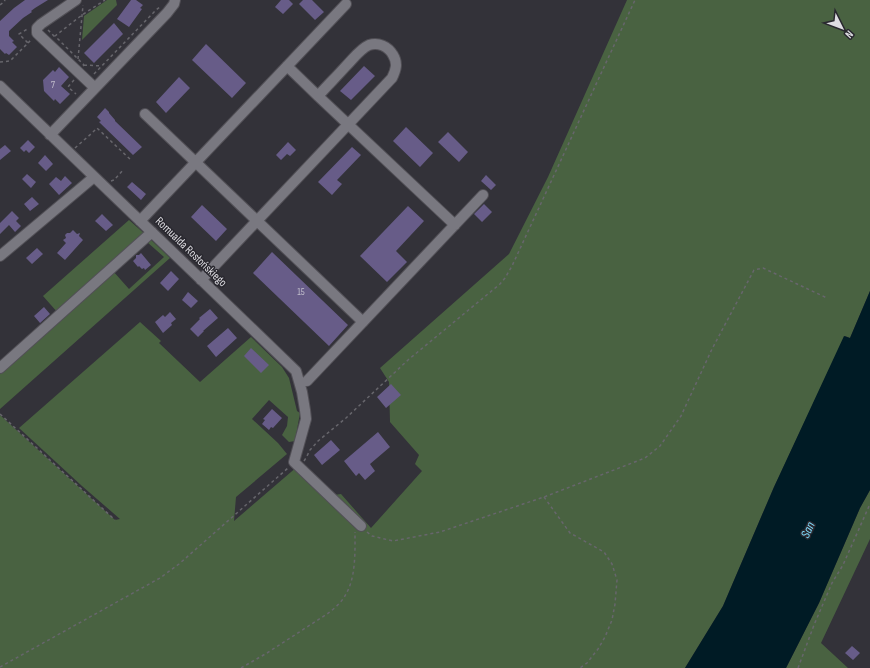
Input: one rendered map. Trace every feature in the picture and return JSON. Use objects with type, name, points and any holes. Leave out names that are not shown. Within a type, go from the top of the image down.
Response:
[{"type":"street","points":[[50,135],[91,84],[167,13],[174,4],[175,0]]},
{"type":"street","points":[[80,3],[41,24],[37,28],[37,33],[80,71],[91,84]]},
{"type":"street","points":[[140,221],[346,4]]},
{"type":"street","points":[[201,280],[392,78],[395,72],[395,57],[382,45],[370,45],[360,52],[318,96]]},
{"type":"street","points":[[287,66],[455,225]]},
{"type":"street","name":"Romualda Rosłońskiego","points":[[0,86],[296,371],[302,392],[306,419],[296,464]]},
{"type":"street","points":[[145,114],[363,322]]},
{"type":"street","points":[[0,256],[94,178]]},
{"type":"street","points":[[307,381],[483,195]]},
{"type":"street","points":[[0,368],[152,232]]},
{"type":"street","points":[[296,464],[358,529]]},
{"type":"path","points":[[0,5],[5,0]]},
{"type":"path","points":[[78,58],[55,36],[82,15],[105,0]]},
{"type":"path","points":[[0,667],[160,578],[296,464],[306,458],[310,450],[318,441],[346,418],[408,360],[500,284],[512,266],[635,0]]},
{"type":"path","points":[[80,3],[82,15],[78,58],[80,71]]},
{"type":"path","points":[[91,84],[102,66],[156,10],[163,6]]},
{"type":"path","points":[[80,98],[68,87],[80,71],[102,66]]},
{"type":"path","points":[[77,152],[74,149],[97,128],[132,161]]},
{"type":"path","points":[[109,181],[114,180],[124,169]]},
{"type":"path","points":[[241,668],[267,653],[336,608],[346,594],[352,580],[358,529],[372,536],[393,541],[440,532],[544,497],[645,458],[660,446],[681,416],[712,350],[754,270],[763,268],[827,298]]},
{"type":"path","points":[[0,414],[115,520]]},
{"type":"path","points":[[544,497],[570,533],[604,552],[612,564],[617,580],[612,620],[605,637],[587,663],[580,668]]},
{"type":"path","points":[[798,668],[832,583],[843,565],[870,504]]},
{"type":"green space","points":[[107,0],[116,0],[117,5],[82,40],[84,16]]},
{"type":"green space","points":[[627,0],[870,0],[870,291],[850,338],[845,336],[774,487],[723,606],[685,668],[0,668],[0,415],[115,520],[120,519],[19,428],[140,322],[161,341],[159,343],[200,382],[251,337],[282,367],[289,378],[297,411],[300,413],[295,441],[289,442],[282,435],[287,426],[288,417],[269,400],[252,419],[278,443],[287,454],[236,497],[234,521],[298,466],[334,495],[341,494],[371,528],[422,471],[415,464],[419,455],[390,422],[389,382],[380,368],[509,254],[548,177]]},
{"type":"green space","points":[[129,220],[146,235],[58,313],[43,296]]},
{"type":"green space","points":[[150,239],[170,258],[0,409],[0,372],[113,271],[129,289],[164,257],[147,242]]},
{"type":"green space","points":[[870,490],[870,539],[821,643],[848,668],[786,668],[819,603],[860,508]]},
{"type":"water","name":"San","points":[[870,291],[870,490],[860,508],[819,603],[786,668],[685,668],[723,606],[774,487],[844,336],[850,338]]},
{"type":"building","points":[[25,0],[48,0],[31,11],[32,12],[9,31],[9,36],[14,41],[12,42],[17,47],[9,55],[6,53],[5,54],[0,49],[0,21]]},
{"type":"building","points":[[131,0],[136,0],[143,5],[140,8],[142,9],[129,27],[117,19]]},
{"type":"building","points":[[281,0],[289,0],[293,4],[283,14],[275,7]]},
{"type":"building","points":[[303,0],[312,0],[324,12],[315,20],[299,4]]},
{"type":"building","points":[[114,23],[123,34],[94,63],[84,53]]},
{"type":"building","points":[[206,44],[246,83],[232,98],[192,60]]},
{"type":"building","points":[[364,66],[375,76],[351,100],[340,91]]},
{"type":"building","points":[[59,67],[69,77],[61,86],[70,94],[60,104],[55,99],[54,101],[44,91],[43,80],[53,70],[55,72]]},
{"type":"building","points":[[179,77],[190,88],[166,113],[156,102]]},
{"type":"building","points":[[105,108],[115,121],[142,147],[133,155],[99,122],[101,121],[97,117]]},
{"type":"building","points":[[406,127],[433,153],[420,167],[393,141]]},
{"type":"building","points":[[448,132],[468,152],[459,162],[438,142]]},
{"type":"building","points":[[28,140],[35,147],[29,153],[26,150],[24,152],[20,148]]},
{"type":"building","points":[[288,142],[296,150],[290,156],[287,154],[281,160],[276,155]]},
{"type":"building","points":[[5,145],[11,151],[0,160],[0,149]]},
{"type":"building","points":[[352,147],[361,155],[337,180],[342,184],[332,195],[318,182]]},
{"type":"building","points":[[45,155],[53,164],[46,171],[38,163]]},
{"type":"building","points":[[27,174],[36,182],[31,188],[22,179]]},
{"type":"building","points":[[486,175],[496,185],[491,190],[481,181]]},
{"type":"building","points":[[65,176],[72,183],[59,195],[49,184],[56,177],[61,181]]},
{"type":"building","points":[[132,182],[146,194],[141,200],[127,187]]},
{"type":"building","points":[[32,197],[39,204],[30,211],[24,204]]},
{"type":"building","points":[[484,204],[492,212],[482,222],[474,214]]},
{"type":"building","points":[[202,205],[227,229],[216,241],[191,217]]},
{"type":"building","points":[[408,206],[424,221],[396,251],[407,262],[387,282],[360,256]]},
{"type":"building","points":[[12,211],[19,218],[16,221],[21,226],[15,232],[9,225],[0,234],[0,223]]},
{"type":"building","points":[[102,214],[113,225],[106,231],[95,221]]},
{"type":"building","points":[[73,230],[77,234],[80,233],[79,236],[83,240],[65,260],[57,253],[66,243],[63,240],[66,238],[65,235]]},
{"type":"building","points":[[37,248],[43,254],[32,264],[26,258]]},
{"type":"building","points":[[272,252],[348,325],[329,346],[253,273]]},
{"type":"building","points":[[141,253],[151,265],[145,270],[144,268],[142,269],[139,266],[138,267],[133,261],[136,258],[136,255]]},
{"type":"building","points":[[171,271],[179,279],[168,291],[160,283]]},
{"type":"building","points":[[188,292],[198,301],[191,308],[182,300]]},
{"type":"building","points":[[44,307],[50,314],[40,323],[34,316]]},
{"type":"building","points":[[210,309],[218,318],[198,337],[190,329],[200,319],[199,318]]},
{"type":"building","points":[[170,312],[176,319],[163,333],[155,322],[163,315],[165,317]]},
{"type":"building","points":[[228,328],[237,338],[216,357],[207,346]]},
{"type":"building","points":[[251,348],[269,365],[261,373],[244,356]]},
{"type":"building","points":[[391,384],[401,395],[386,408],[377,397]]},
{"type":"building","points":[[272,409],[282,418],[273,428],[271,427],[269,430],[262,424],[265,420],[263,419]]},
{"type":"building","points":[[378,432],[390,447],[370,464],[375,471],[365,480],[359,473],[356,476],[344,461]]},
{"type":"building","points":[[331,440],[340,450],[322,465],[314,455]]},
{"type":"building","points":[[852,646],[860,653],[853,660],[845,653]]}]
